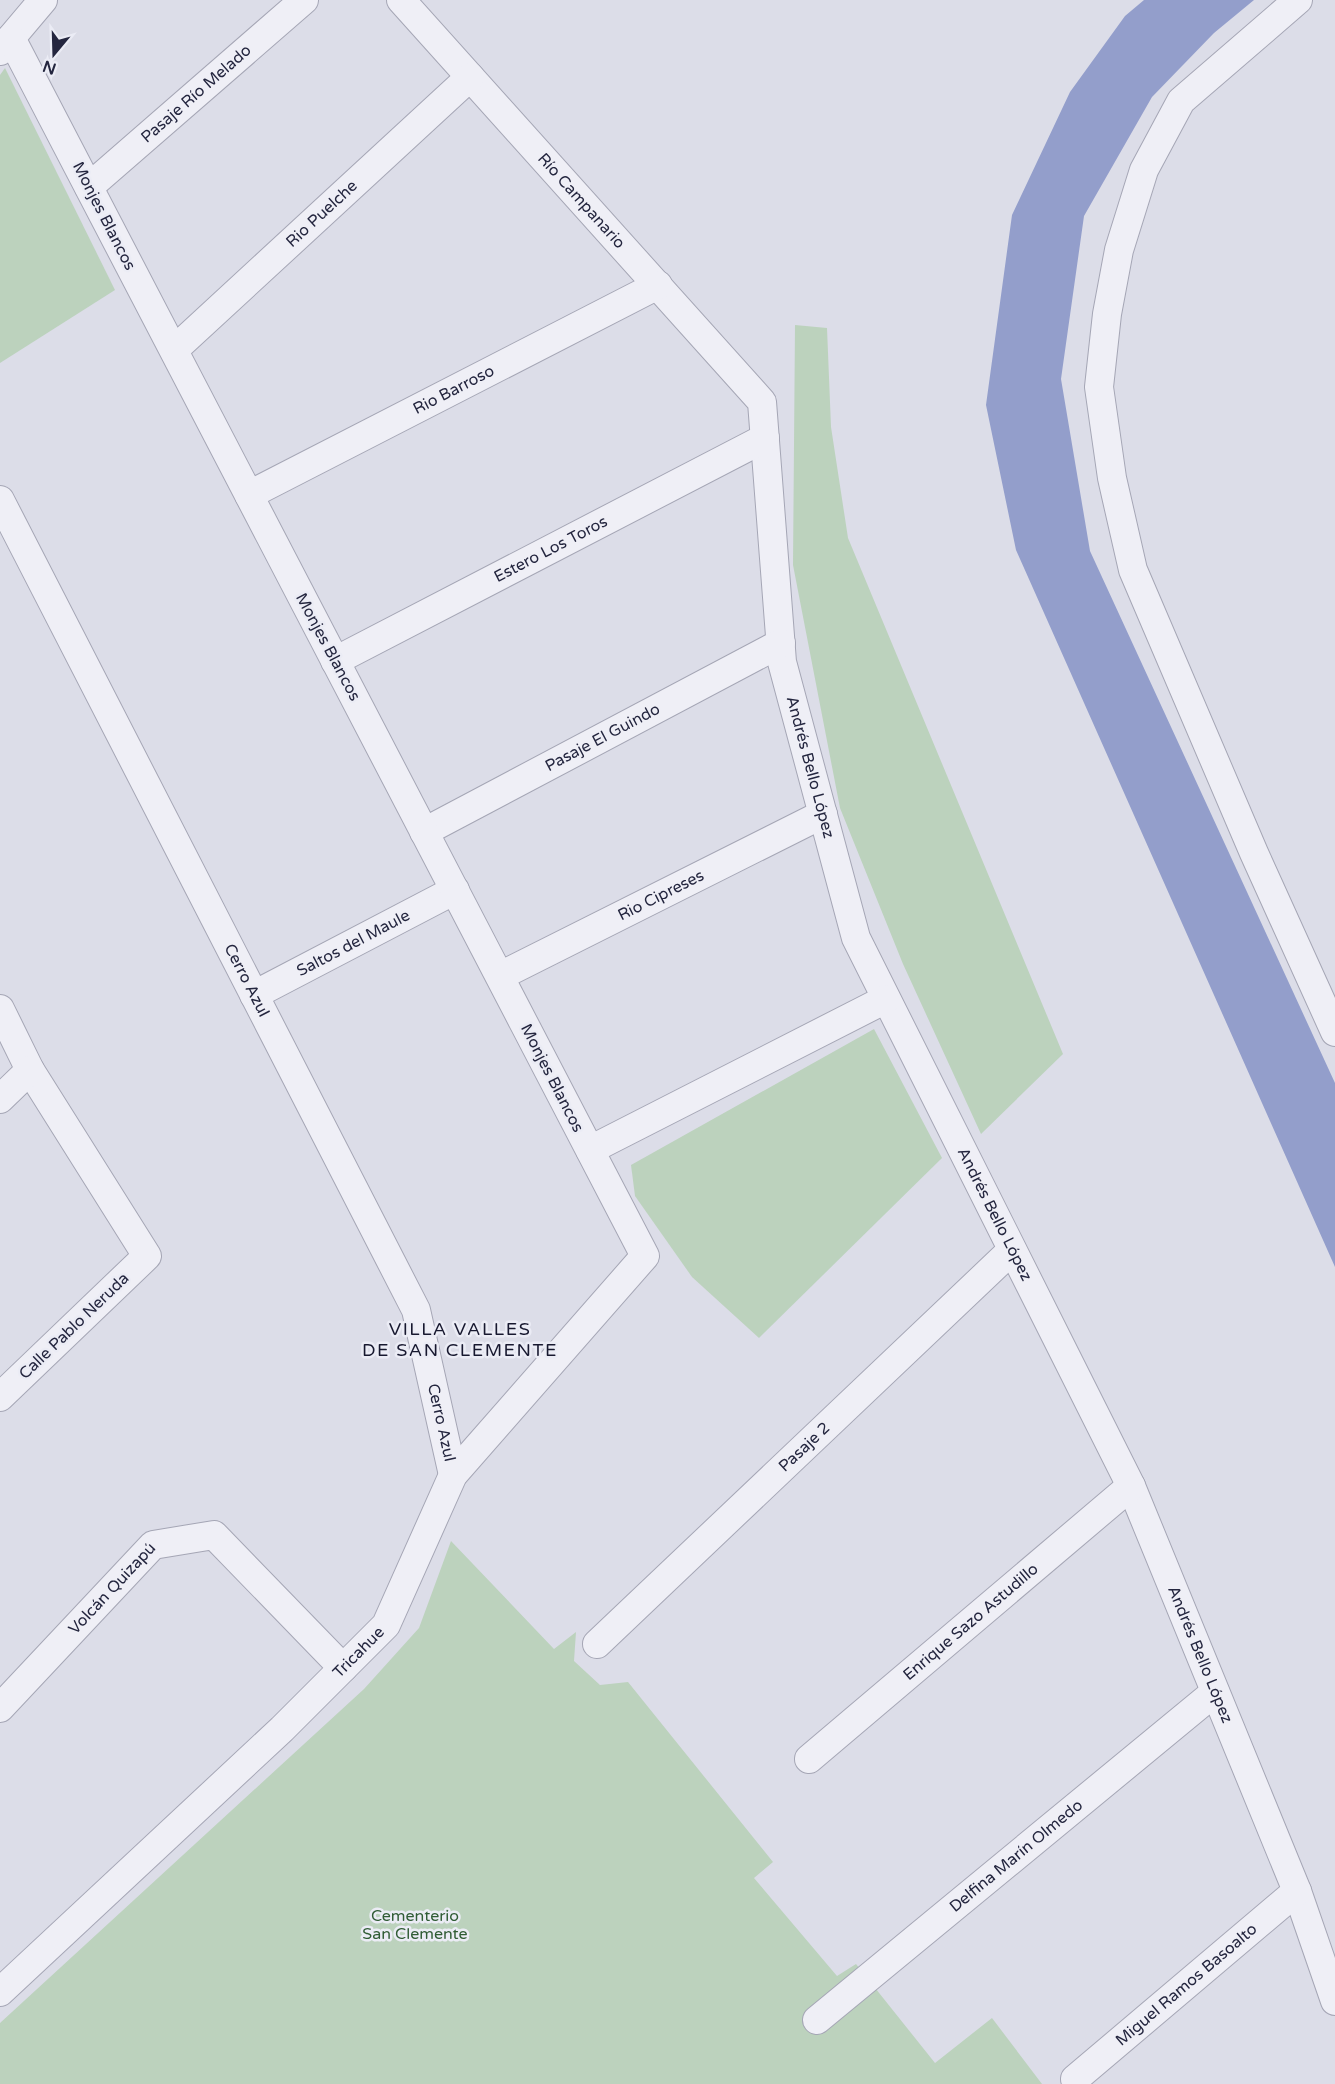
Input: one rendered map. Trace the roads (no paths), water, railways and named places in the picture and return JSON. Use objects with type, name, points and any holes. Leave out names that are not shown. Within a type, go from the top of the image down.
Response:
[{"type":"street","points":[[6,44],[43,0]]},
{"type":"street","name":"Pasaje Río Melado","points":[[89,187],[304,0]]},
{"type":"street","name":"Río Campanario","points":[[401,0],[762,402]]},
{"type":"street","points":[[1298,0],[1181,101],[1144,170],[1119,250],[1107,314],[1099,387],[1112,478],[1133,570],[1254,853],[1335,1032]]},
{"type":"street","name":"Monjes Blancos","points":[[6,44],[89,187],[645,1256]]},
{"type":"street","name":"Rio Puelche","points":[[174,350],[470,77]]},
{"type":"street","name":"Rio Barroso","points":[[249,495],[658,285]]},
{"type":"street","name":"Andrés Bello López","points":[[762,402],[782,662],[856,938],[1131,1486],[1297,1891],[1335,2001]]},
{"type":"street","name":"Estero Los Toros","points":[[335,661],[765,438]]},
{"type":"street","name":"Cerro Azul","points":[[0,500],[416,1310],[453,1475]]},
{"type":"street","name":"Pasaje El Guindo","points":[[424,832],[781,644]]},
{"type":"street","name":"Rio Cipreses","points":[[500,976],[823,814]]},
{"type":"street","name":"Saltos del Maule","points":[[254,995],[454,890]]},
{"type":"street","points":[[590,1150],[886,999]]},
{"type":"street","points":[[0,1009],[30,1070],[0,1099]]},
{"type":"street","name":"Calle Pablo Neruda","points":[[0,1397],[147,1256],[30,1070]]},
{"type":"street","name":"Pasaje 2","points":[[597,1644],[1012,1250]]},
{"type":"street","name":"Tricahue","points":[[0,1992],[282,1729],[386,1625],[453,1475],[645,1256]]},
{"type":"street","name":"Enrique Sazo Astudillo","points":[[809,1759],[1131,1486]]},
{"type":"street","name":"Volcán Quizapú","points":[[0,1708],[153,1545],[214,1535],[343,1668]]},
{"type":"street","name":"Delfina Marín Olmedo","points":[[817,2020],[1215,1692]]},
{"type":"street","name":"Miguel Ramos Basoalto","points":[[1075,2079],[1297,1891]]},
{"type":"water","points":[[1144,0],[1254,0],[1214,33],[1152,97],[1084,216],[1061,379],[1090,551],[1335,1083],[1335,1267],[1016,550],[986,405],[1012,215],[1070,92],[1125,16]]},
{"type":"district","name":"VILLA VALLES DE SAN CLEMENTE","points":[[460,1339]]},
{"type":"park label","name":"Cementerio San Clemente","points":[[415,1925]]}]
